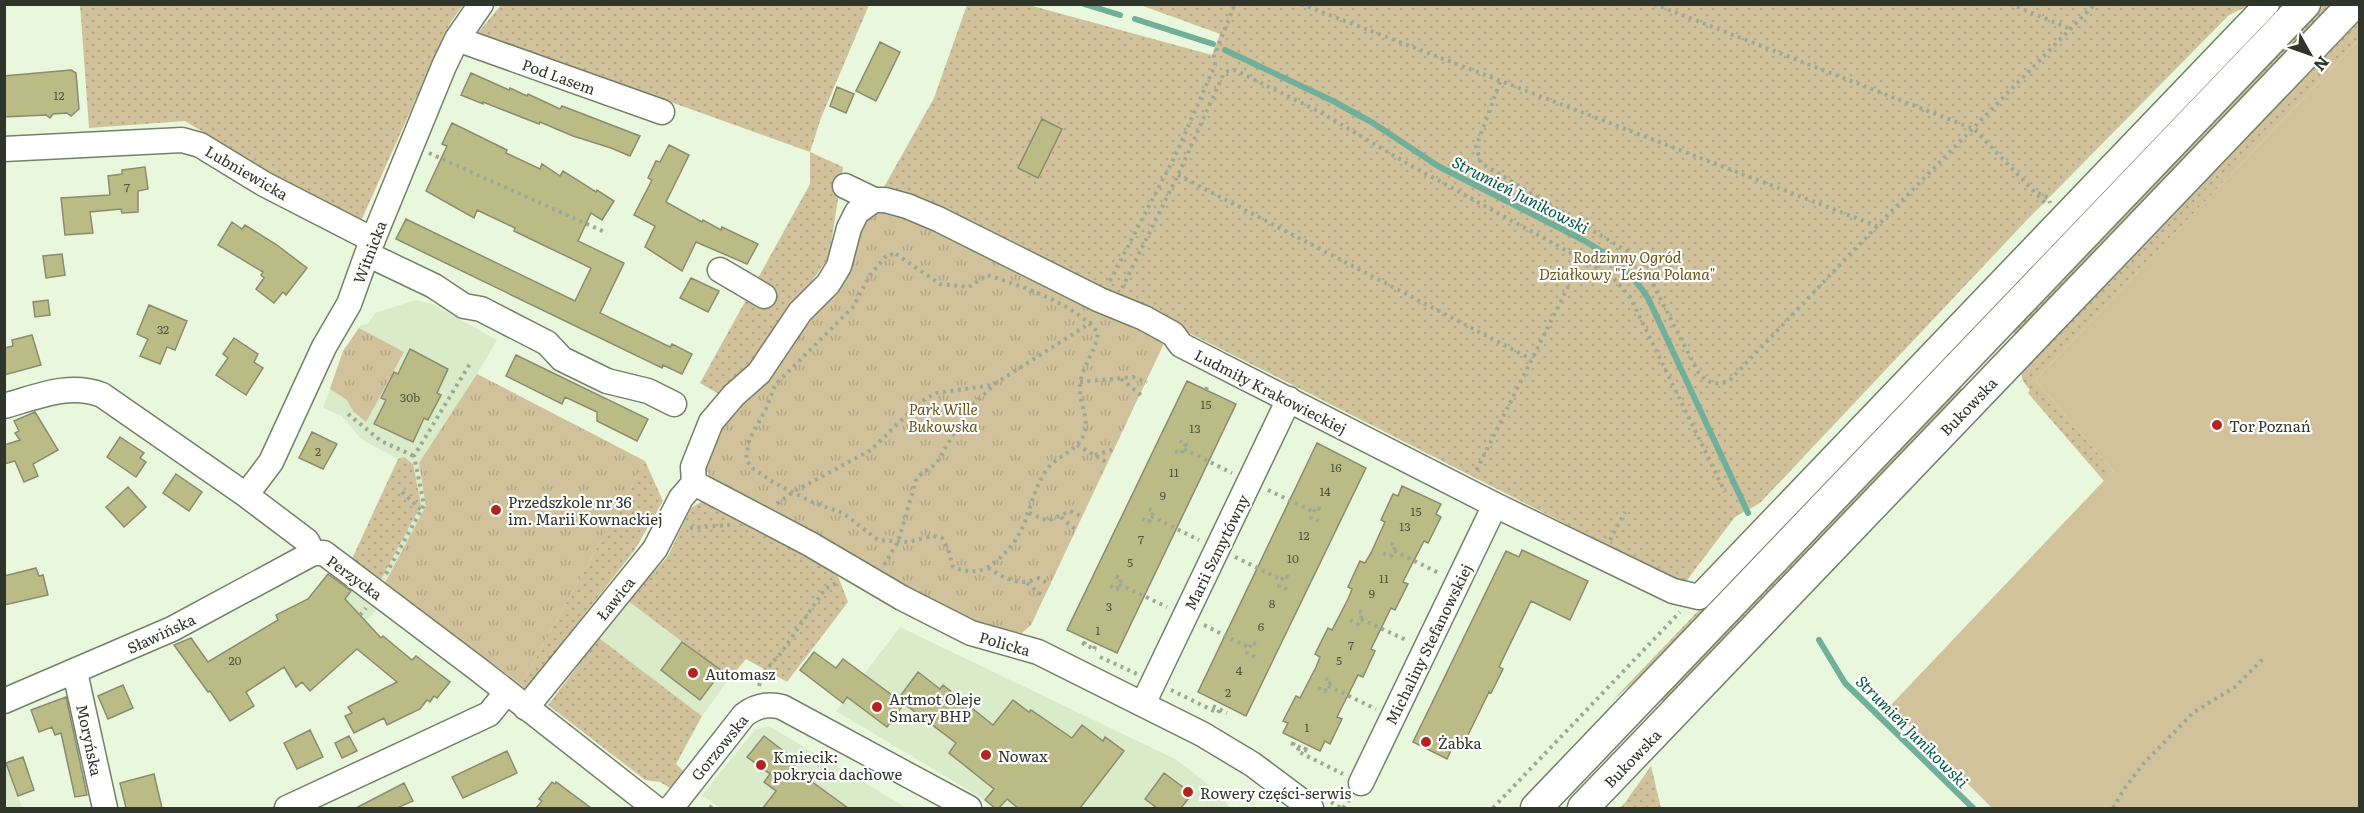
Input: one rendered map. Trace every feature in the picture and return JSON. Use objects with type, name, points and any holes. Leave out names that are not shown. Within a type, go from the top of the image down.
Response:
[{"type":"main road","points":[[1536,808],[2305,4]]},
{"type":"main road","name":"Bukowska","points":[[1583,808],[2353,4]]},
{"type":"street","name":"Witnicka","points":[[246,495],[271,462],[324,347],[349,304],[444,66],[457,39],[481,4]]},
{"type":"street","points":[[1700,597],[2267,4]]},
{"type":"street","name":"Pod Lasem","points":[[457,39],[662,112]]},
{"type":"street","name":"Lubniewicka","points":[[4,149],[182,140],[200,145],[464,306],[481,309],[547,344],[562,359],[607,381],[648,391],[674,404]]},
{"type":"street","name":"Ludmiły Krakowieckiej","points":[[845,186],[874,200],[885,200],[938,219],[1100,300],[1144,318],[1173,333],[1181,345],[1495,505],[1673,591],[1700,597]]},
{"type":"street","points":[[694,483],[693,467],[711,423],[734,395],[759,373],[800,312],[828,284],[839,266],[849,228],[857,212],[874,200]]},
{"type":"street","points":[[720,270],[764,296]]},
{"type":"street","name":"Perzycka","points":[[4,406],[60,390],[76,388],[89,390],[114,402],[307,541],[313,553],[324,553],[656,808]]},
{"type":"street","name":"Marii Szmytówny","points":[[1143,704],[1289,399]]},
{"type":"street","name":"Policka","points":[[694,483],[754,514],[902,598],[971,633],[1038,652],[1143,704],[1224,747],[1281,784],[1311,808]]},
{"type":"street","name":"Ławica","points":[[526,708],[655,549],[681,498],[694,483]]},
{"type":"street","name":"Michaliny Stefanowskiej","points":[[1361,783],[1495,505]]},
{"type":"street","name":"Sławińska","points":[[4,701],[172,629],[313,553]]},
{"type":"street","name":"Moryńska","points":[[75,672],[105,808]]},
{"type":"street","points":[[286,808],[316,802],[489,714],[506,693]]},
{"type":"street","name":"Gorzowska","points":[[670,808],[736,723],[752,709],[766,705],[782,706],[969,808]]},
{"type":"path","points":[[1105,291],[1180,144],[1215,65],[1214,56],[1235,4]]},
{"type":"path","points":[[1301,4],[1877,226]]},
{"type":"path","points":[[1654,4],[1974,129],[2044,202]]},
{"type":"path","points":[[2010,4],[2071,29]]},
{"type":"path","points":[[1500,82],[1476,147],[1480,163],[1640,259],[1698,372],[1707,382],[1718,385],[1729,381],[2095,4]]},
{"type":"path","points":[[1120,292],[1178,175],[1223,75],[1228,70],[1234,70],[1322,113],[1408,164],[1582,259],[1614,279],[1630,297],[1725,492]]},
{"type":"path","points":[[411,146],[607,233]]},
{"type":"path","points":[[1178,175],[1531,359]]},
{"type":"path","points":[[2034,192],[2049,198]]},
{"type":"path","points":[[887,255],[896,255],[940,284],[969,286],[987,275],[1037,291],[1091,324],[1098,333],[1096,345],[1087,359],[1080,382],[1079,398],[1085,413],[1084,433],[1077,446],[1055,460],[1045,472],[1022,533],[1010,550],[988,568],[968,573],[953,567],[942,538],[933,536],[908,542],[878,540],[843,513],[773,482],[752,468],[746,459],[749,440],[766,409],[775,386],[853,306],[870,275],[887,255]]},
{"type":"path","points":[[1473,477],[1582,259]]},
{"type":"path","points":[[875,582],[898,542],[917,477],[936,464],[968,409],[993,385],[1091,324]]},
{"type":"path","points":[[382,582],[424,506],[414,456],[471,362]]},
{"type":"path","points":[[1080,382],[1133,377],[1147,382]]},
{"type":"path","points":[[1121,379],[1141,395]]},
{"type":"path","points":[[1206,390],[1208,384]]},
{"type":"path","points":[[663,533],[694,527],[732,525],[754,514],[765,513],[793,492],[871,450],[920,402],[936,393],[993,385]]},
{"type":"path","points":[[348,414],[381,441],[414,456]]},
{"type":"path","points":[[1174,451],[1181,454],[1184,449],[1186,444],[1179,441]]},
{"type":"path","points":[[1077,446],[1108,463]]},
{"type":"path","points":[[1094,455],[1115,449]]},
{"type":"path","points":[[402,492],[421,510]]},
{"type":"path","points":[[1319,521],[1311,518],[1316,507],[1324,511]]},
{"type":"path","points":[[1142,519],[1149,522],[1154,511],[1147,508]]},
{"type":"path","points":[[1029,513],[1048,521],[1070,511],[1083,517]]},
{"type":"path","points":[[1607,545],[1625,512]]},
{"type":"path","points":[[1061,517],[1076,530]]},
{"type":"path","points":[[1383,553],[1391,556],[1394,551],[1396,546],[1388,542]]},
{"type":"path","points":[[1394,551],[1458,582]]},
{"type":"path","points":[[752,709],[762,674],[781,652],[825,590],[839,582],[851,568]]},
{"type":"path","points":[[988,568],[1016,583],[1027,583],[1039,578],[1050,585]]},
{"type":"path","points":[[1287,589],[1280,585],[1284,575],[1292,579]]},
{"type":"path","points":[[1110,586],[1117,589],[1122,579],[1115,576]]},
{"type":"path","points":[[1027,583],[1044,597]]},
{"type":"path","points":[[1493,808],[1688,604],[1700,597]]},
{"type":"path","points":[[1350,620],[1359,624],[1364,613],[1356,610]]},
{"type":"path","points":[[1361,619],[1426,650]]},
{"type":"path","points":[[1087,639],[1083,644],[1095,650],[1096,643]]},
{"type":"path","points":[[1255,657],[1247,653],[1252,642],[1260,646]]},
{"type":"path","points":[[2113,808],[2144,763],[2194,712],[2235,687],[2264,658]]},
{"type":"path","points":[[1318,688],[1325,692],[1331,681],[1323,677]]},
{"type":"path","points":[[1328,686],[1393,717]]},
{"type":"path","points":[[1215,705],[1226,712],[1227,706]]},
{"type":"path","points":[[1296,739],[1292,744],[1299,748],[1306,751],[1307,745]]},
{"type":"path","points":[[1299,748],[1297,751],[1361,783]]},
{"type":"path","points":[[710,808],[714,804]]},
{"type":"shaded area","name":"Przedszkole nr 36 im. Marii Kownackiej","points":[[416,300],[432,304],[497,340],[477,374],[645,461],[521,685],[352,559],[398,459],[361,439],[342,416],[323,408],[343,351],[361,325],[367,324],[375,313]]},
{"type":"shaded area","points":[[354,589],[378,608],[359,628],[339,608]]},
{"type":"shaded area","points":[[628,601],[730,678],[702,716],[599,638]]},
{"type":"shaded area","points":[[900,627],[1175,759],[1203,780],[1231,808],[995,808],[836,711]]},
{"type":"shaded area","points":[[769,726],[907,808],[720,808],[702,795],[755,730]]},
{"type":"shaded area","points":[[4,758],[18,797],[22,808],[5,808]]},
{"type":"green space","name":"Rodzinny Ogród Działkowy \"Leśna Polana\"","points":[[1144,4],[2250,5],[2229,15],[2025,222],[1760,503],[1735,517],[1684,584],[915,196],[884,187],[934,98],[967,5],[1029,5],[1212,55],[1220,34],[1143,6]]},
{"type":"green space","points":[[80,5],[463,5],[450,23],[361,221],[306,195],[185,121],[89,128]]},
{"type":"green space","points":[[501,5],[869,5],[821,118],[810,152],[478,33]]},
{"type":"green space","points":[[2278,5],[2288,5],[1651,667],[1611,702]]},
{"type":"green space","points":[[2323,5],[2336,5],[2015,335],[2013,329]]},
{"type":"green space","points":[[2359,16],[2359,40],[2035,380],[2113,471],[2104,481],[2028,393],[2030,390],[2022,377],[2024,367]]},
{"type":"green space","name":"Tor Poznań","points":[[2359,40],[2359,808],[1992,808],[1890,706],[2113,471],[2035,380]]},
{"type":"green space","points":[[810,152],[843,167],[829,257],[763,351],[724,397],[700,383],[810,184]]},
{"type":"green space","name":"Park Wille Bukowska","points":[[896,206],[1167,337],[1031,625],[1022,633],[989,628],[721,491],[704,468],[713,437],[859,223],[875,209]]},
{"type":"green space","points":[[359,328],[404,352],[366,422],[353,411],[347,400],[330,389],[343,351]]},
{"type":"green space","name":"Przedszkole nr 36 im. Marii Kownackiej","points":[[477,374],[645,461],[521,685],[385,583],[426,506],[419,463]]},
{"type":"green space","points":[[1960,387],[1963,391],[1666,704],[1661,700],[1693,662]]},
{"type":"green space","points":[[404,457],[413,464],[421,505],[380,581],[352,559],[398,459]]},
{"type":"green space","points":[[645,461],[663,501],[634,551],[526,689],[521,685]]},
{"type":"green space","points":[[706,499],[836,571],[848,602],[787,682],[746,659],[730,678],[628,601],[668,556],[691,508]]},
{"type":"green space","points":[[599,638],[702,716],[676,764],[687,774],[673,790],[660,782],[645,780],[548,705]]},
{"type":"green space","points":[[1651,766],[1661,808],[1619,808],[1624,804]]},
{"type":"building","points":[[880,42],[900,52],[876,101],[856,91]]},
{"type":"building","points":[[71,70],[76,73],[79,109],[71,116],[67,113],[53,114],[50,118],[46,115],[4,117],[4,76]]},
{"type":"building","points":[[471,73],[509,90],[510,88],[527,96],[528,94],[560,109],[562,106],[640,136],[630,156],[540,122],[539,124],[483,102],[483,104],[461,95]]},
{"type":"building","points":[[837,87],[854,94],[846,113],[830,106]]},
{"type":"building","points":[[1042,119],[1062,129],[1038,178],[1018,168]]},
{"type":"building","points":[[452,123],[540,169],[542,164],[560,176],[563,171],[614,201],[602,220],[591,213],[578,241],[624,263],[600,313],[670,347],[672,344],[692,354],[682,374],[663,365],[662,368],[396,239],[406,219],[575,301],[591,268],[514,231],[515,228],[477,210],[474,218],[426,191],[447,146],[442,144]]},
{"type":"building","points":[[669,145],[689,155],[666,202],[702,222],[703,220],[721,230],[722,227],[758,244],[747,264],[696,242],[682,271],[645,247],[655,226],[634,215],[652,180],[648,178],[656,161],[660,162]]},
{"type":"building","points":[[145,167],[148,189],[138,191],[138,212],[122,213],[121,209],[90,212],[93,233],[65,235],[61,198],[110,195],[108,176],[122,174],[122,170]]},
{"type":"building","points":[[232,222],[242,229],[245,225],[277,245],[307,268],[286,295],[283,292],[274,303],[256,289],[264,278],[261,275],[263,272],[218,245]]},
{"type":"building","points":[[62,254],[65,275],[46,278],[43,256]]},
{"type":"building","points":[[691,278],[719,291],[708,312],[680,298]]},
{"type":"building","points":[[48,300],[50,315],[35,317],[33,302]]},
{"type":"building","points":[[149,305],[187,321],[175,350],[167,347],[160,364],[140,356],[148,339],[137,334]]},
{"type":"building","points":[[32,335],[41,365],[4,375],[4,348],[13,346],[12,340]]},
{"type":"building","points":[[234,338],[258,354],[254,362],[263,368],[246,395],[216,375],[228,358],[223,354]]},
{"type":"building","points":[[410,349],[448,369],[437,393],[441,395],[428,420],[424,418],[413,442],[374,424],[386,400],[381,398],[394,372],[398,374]]},
{"type":"building","points":[[516,355],[648,419],[637,441],[597,421],[597,412],[565,397],[562,404],[506,376]]},
{"type":"building","points":[[1187,381],[1236,404],[1117,653],[1067,630]]},
{"type":"building","points":[[35,412],[58,450],[33,464],[38,476],[24,482],[15,461],[4,464],[4,445],[20,440],[15,433],[19,431],[14,421]]},
{"type":"building","points":[[312,432],[337,444],[323,469],[299,458]]},
{"type":"building","points":[[120,437],[144,453],[140,458],[146,462],[136,477],[107,457]]},
{"type":"building","points":[[1317,443],[1366,468],[1246,716],[1198,692]]},
{"type":"building","points":[[176,474],[202,492],[189,511],[163,493]]},
{"type":"building","points":[[1402,486],[1441,504],[1436,514],[1441,517],[1428,543],[1424,541],[1403,582],[1408,584],[1395,610],[1391,608],[1371,649],[1375,651],[1363,677],[1358,675],[1337,717],[1342,719],[1330,744],[1325,741],[1320,751],[1283,733],[1288,723],[1283,721],[1296,696],[1300,698],[1316,667],[1320,657],[1315,654],[1328,628],[1332,630],[1348,599],[1352,589],[1348,587],[1360,561],[1365,563],[1371,553],[1385,522],[1381,520],[1393,494],[1398,496]]},
{"type":"building","points":[[128,487],[146,507],[124,527],[106,507]]},
{"type":"building","points":[[1522,550],[1588,581],[1570,620],[1531,601],[1499,667],[1503,669],[1491,693],[1489,692],[1465,741],[1457,737],[1447,759],[1413,742],[1506,551],[1519,557]]},
{"type":"building","points":[[36,568],[39,576],[43,575],[48,595],[4,605],[4,576]]},
{"type":"building","points":[[328,574],[351,591],[345,599],[381,638],[383,636],[412,660],[416,656],[450,682],[437,698],[434,696],[430,702],[427,700],[420,709],[387,725],[384,718],[354,733],[345,716],[352,713],[348,707],[397,682],[357,649],[310,691],[302,682],[296,687],[284,667],[246,692],[254,706],[230,721],[174,645],[191,638],[208,662],[278,620],[276,615],[308,599]]},
{"type":"building","points":[[682,642],[722,671],[700,700],[661,670]]},
{"type":"building","points":[[814,652],[836,668],[843,659],[904,704],[887,727],[847,697],[843,703],[800,670]]},
{"type":"building","points":[[918,672],[940,689],[943,685],[993,725],[1013,700],[1072,738],[1082,725],[1103,741],[1105,737],[1124,751],[1080,808],[1018,808],[1007,799],[999,808],[995,808],[985,800],[994,789],[949,753],[956,743],[898,699]]},
{"type":"building","points":[[123,685],[133,708],[108,719],[98,696]]},
{"type":"building","points":[[66,697],[87,795],[75,797],[61,733],[55,735],[52,727],[39,732],[31,710]]},
{"type":"building","points":[[310,730],[323,757],[297,769],[284,743]]},
{"type":"building","points":[[349,736],[357,751],[342,758],[335,743]]},
{"type":"building","points":[[764,736],[798,762],[793,768],[848,808],[763,808],[776,791],[764,782],[770,774],[747,757]]},
{"type":"building","points":[[507,751],[517,773],[463,798],[452,777]]},
{"type":"building","points":[[23,757],[34,790],[18,796],[6,763]]},
{"type":"building","points":[[1164,773],[1192,794],[1181,808],[1157,808],[1145,799]]},
{"type":"building","points":[[154,774],[162,808],[126,808],[120,783]]},
{"type":"building","points":[[552,782],[555,784],[556,782],[591,808],[536,808],[542,801],[539,799]]},
{"type":"building","points":[[404,783],[413,801],[397,808],[356,808]]},
{"type":"waterway","name":"Strumień Junikowski","points":[[1084,4],[1120,15]]},
{"type":"waterway","name":"Strumień Junikowski","points":[[1135,19],[1213,44]]},
{"type":"waterway","name":"Strumień Junikowski","points":[[1225,50],[1333,101],[1373,123],[1438,166],[1583,240],[1620,265],[1648,298],[1748,513]]},
{"type":"waterway","name":"Strumień Junikowski","points":[[1819,640],[1845,683],[1973,808]]},
{"type":"place","name":"Tor Poznań","points":[[2217,425]]},
{"type":"place","name":"Przedszkole nr 36 im. Marii Kownackiej","points":[[496,510]]},
{"type":"place","name":"Automasz","points":[[693,673]]},
{"type":"place","name":"Artmot Oleje Smary BHP","points":[[877,707]]},
{"type":"place","name":"Żabka","points":[[1426,742]]},
{"type":"place","name":"Nowax","points":[[986,755]]},
{"type":"place","name":"Kmiecik: pokrycia dachowe","points":[[761,765]]},
{"type":"place","name":"Rowery części-serwis","points":[[1188,792]]}]
